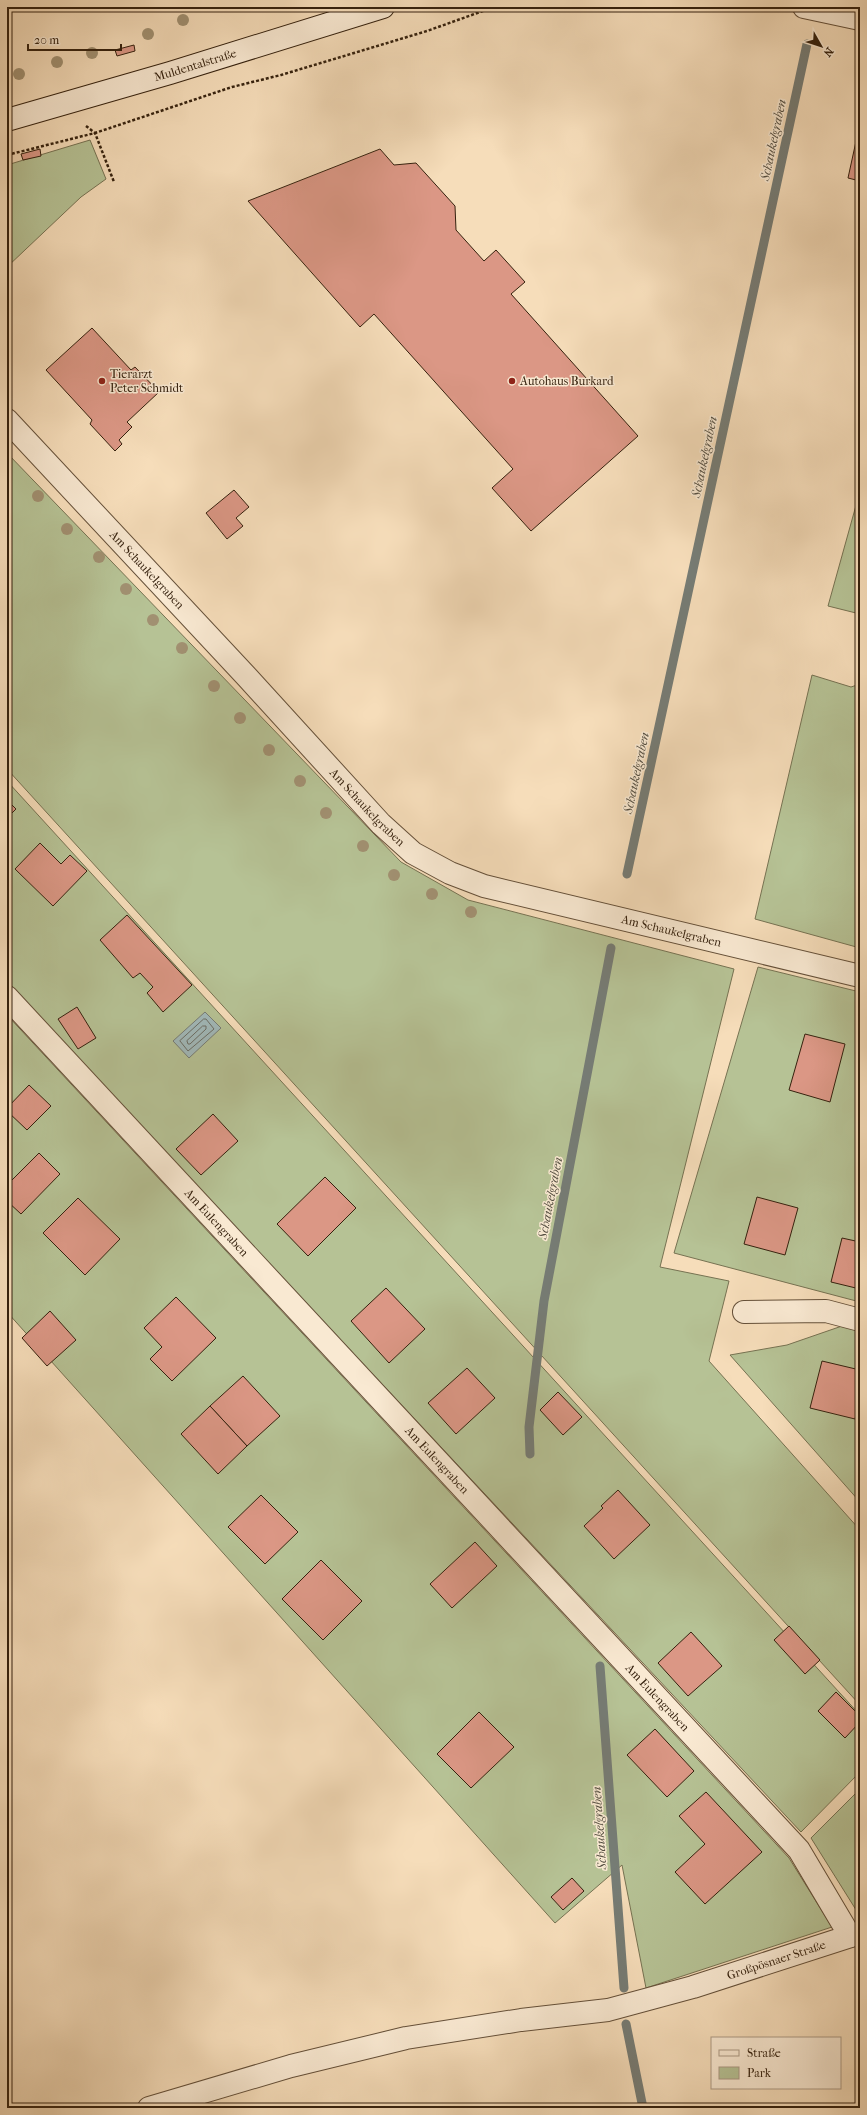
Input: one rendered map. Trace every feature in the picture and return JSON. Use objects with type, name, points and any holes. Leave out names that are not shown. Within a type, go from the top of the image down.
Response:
[{"type":"street","name":"Muldentalstraße","points":[[7,120],[170,73],[383,7]]},
{"type":"street","points":[[804,7],[860,19]]},
{"type":"street","name":"Am Schaukelgraben","points":[[7,420],[381,824],[413,853],[450,873],[484,886],[860,976]]},
{"type":"street","name":"Am Eulengraben","points":[[7,997],[799,1850],[855,1935]]},
{"type":"street","points":[[744,1312],[826,1311],[860,1320]]},
{"type":"street","name":"Großpösnaer Straße","points":[[148,2108],[291,2066],[406,2038],[521,2020],[608,2010],[693,1987],[855,1935]]},
{"type":"path","points":[[7,156],[94,133],[232,87],[281,75],[427,31],[494,7]]},
{"type":"path","points":[[83,125],[94,133],[114,182]]},
{"type":"green space","points":[[90,140],[106,179],[81,197],[7,267],[7,165]]},
{"type":"green space","points":[[7,453],[401,862],[468,900],[734,969],[660,1267],[729,1281],[709,1361],[860,1530],[860,1705],[7,769]]},
{"type":"green space","points":[[860,491],[860,614],[828,606]]},
{"type":"green space","points":[[812,675],[851,687],[860,684],[860,948],[755,919]]},
{"type":"green space","points":[[7,781],[860,1715],[860,1772],[801,1832],[7,983]]},
{"type":"green space","points":[[758,967],[860,992],[860,1302],[674,1253]]},
{"type":"green space","points":[[7,1015],[789,1858],[832,1927],[646,1988],[622,1865],[555,1923],[7,1312]]},
{"type":"green space","points":[[842,1326],[860,1331],[860,1502],[730,1355],[787,1345]]},
{"type":"green space","points":[[860,1789],[860,1913],[858,1913],[811,1838]]},
{"type":"water","points":[[205,1012],[221,1028],[189,1058],[173,1041]]},
{"type":"building","points":[[134,45],[135,51],[117,56],[115,50]]},
{"type":"building","points":[[860,123],[860,181],[848,178]]},
{"type":"building","points":[[40,149],[41,156],[23,160],[21,154]]},
{"type":"building","name":"Autohaus Burkard","points":[[380,149],[394,165],[416,163],[455,206],[456,230],[484,261],[496,250],[525,282],[511,294],[638,436],[531,531],[492,488],[513,469],[374,314],[360,327],[248,201]]},
{"type":"building","name":"Tierarzt Peter Schmidt","points":[[92,328],[131,370],[135,367],[159,392],[127,422],[132,427],[119,440],[122,444],[115,451],[90,424],[92,420],[46,370]]},
{"type":"building","points":[[234,490],[249,507],[236,518],[243,526],[227,539],[206,513]]},
{"type":"building","points":[[7,800],[16,809],[7,818]]},
{"type":"building","points":[[40,843],[61,864],[70,855],[87,871],[53,906],[15,869]]},
{"type":"building","points":[[127,915],[192,985],[163,1012],[147,993],[153,987],[140,973],[133,978],[100,940]]},
{"type":"building","points":[[77,1007],[96,1038],[78,1049],[58,1019]]},
{"type":"building","points":[[805,1034],[845,1044],[830,1102],[789,1090]]},
{"type":"building","points":[[29,1085],[51,1106],[27,1130],[7,1111],[7,1108]]},
{"type":"building","points":[[213,1114],[238,1141],[201,1175],[176,1149]]},
{"type":"building","points":[[39,1153],[60,1174],[21,1214],[7,1201],[7,1185]]},
{"type":"building","points":[[325,1177],[356,1208],[308,1256],[277,1224]]},
{"type":"building","points":[[757,1197],[798,1208],[785,1255],[744,1244]]},
{"type":"building","points":[[78,1198],[120,1239],[85,1275],[43,1233]]},
{"type":"building","points":[[842,1238],[860,1242],[860,1289],[831,1282]]},
{"type":"building","points":[[386,1288],[425,1329],[389,1363],[351,1321]]},
{"type":"building","points":[[176,1297],[216,1338],[172,1381],[150,1359],[162,1347],[144,1328]]},
{"type":"building","points":[[50,1311],[76,1340],[47,1366],[22,1338]]},
{"type":"building","points":[[822,1361],[860,1370],[860,1398],[855,1419],[810,1408]]},
{"type":"building","points":[[467,1368],[495,1398],[456,1434],[428,1403]]},
{"type":"building","points":[[243,1376],[280,1416],[247,1446],[210,1406]]},
{"type":"building","points":[[558,1392],[582,1417],[563,1435],[540,1410]]},
{"type":"building","points":[[210,1406],[247,1446],[218,1474],[181,1434]]},
{"type":"building","points":[[618,1490],[650,1525],[614,1559],[584,1526],[603,1508],[601,1506]]},
{"type":"building","points":[[261,1495],[298,1532],[265,1564],[228,1527]]},
{"type":"building","points":[[475,1542],[497,1566],[452,1608],[430,1584]]},
{"type":"building","points":[[321,1560],[362,1601],[323,1640],[282,1599]]},
{"type":"building","points":[[789,1626],[820,1660],[805,1674],[774,1640]]},
{"type":"building","points":[[691,1632],[722,1666],[688,1696],[658,1663]]},
{"type":"building","points":[[836,1692],[860,1716],[860,1722],[845,1738],[818,1711]]},
{"type":"building","points":[[479,1712],[514,1747],[471,1788],[437,1754]]},
{"type":"building","points":[[655,1729],[694,1771],[667,1797],[627,1755]]},
{"type":"building","points":[[706,1792],[762,1852],[705,1904],[675,1872],[705,1844],[679,1816]]},
{"type":"building","points":[[572,1878],[584,1891],[563,1910],[551,1897]]},
{"type":"waterway","name":"Schaukelgraben","points":[[627,874],[807,44]]},
{"type":"waterway","name":"Schaukelgraben","points":[[530,1454],[529,1427],[544,1301],[611,948]]},
{"type":"waterway","name":"Schaukelgraben","points":[[600,1666],[624,1988]]},
{"type":"waterway","name":"Schaukelgraben","points":[[626,2024],[643,2108]]},
{"type":"place","name":"Tierarzt Peter Schmidt","points":[[102,381]]},
{"type":"place","name":"Autohaus Burkard","points":[[512,381]]}]
